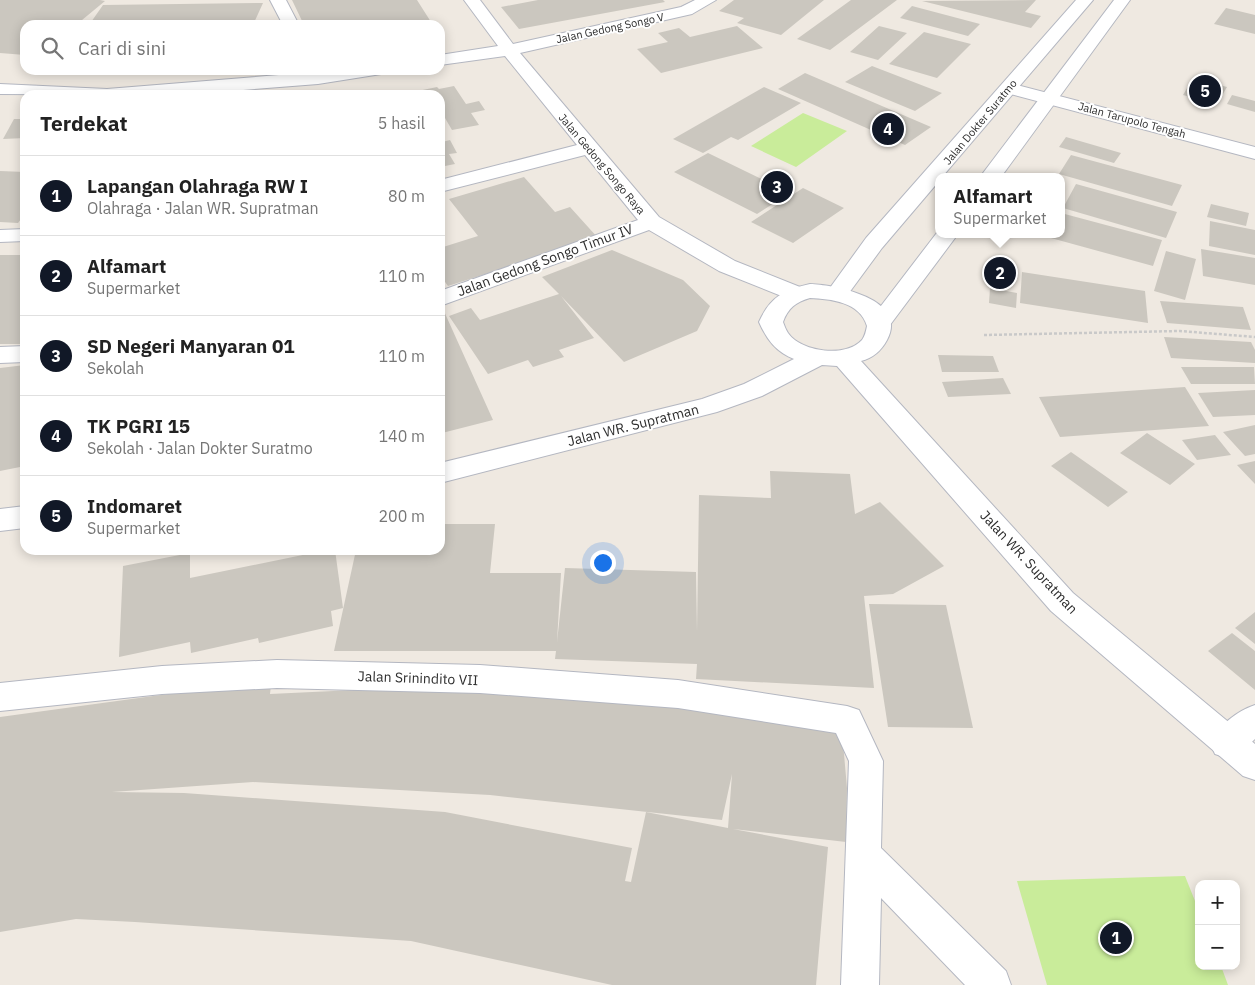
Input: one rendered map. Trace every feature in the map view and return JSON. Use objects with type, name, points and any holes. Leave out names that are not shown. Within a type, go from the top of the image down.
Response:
[{"type":"street","points":[[278,0],[288,20]]},
{"type":"street","name":"Jalan Gedong Songo Raya","points":[[472,0],[509,50],[651,222],[727,266],[797,294]]},
{"type":"street","name":"Jalan Gedong Songo V","points":[[445,59],[509,50],[686,12],[708,0]]},
{"type":"street","name":"Jalan Dokter Suratmo","points":[[838,292],[874,243],[1085,0]]},
{"type":"street","points":[[993,173],[1122,0]]},
{"type":"street","points":[[149,90],[305,75]]},
{"type":"street","name":"Jalan Tarupolo Tengah","points":[[1009,88],[1255,154]]},
{"type":"street","points":[[0,89],[21,90]]},
{"type":"street","points":[[445,185],[589,148]]},
{"type":"street","name":"Jalan Gedong Songo Timur IV","points":[[445,296],[651,222]]},
{"type":"street","points":[[0,236],[20,235]]},
{"type":"street","points":[[879,324],[871,311],[857,300],[838,292],[810,291],[797,294],[777,305],[771,322],[780,340],[803,354],[831,357],[864,351],[876,339],[879,324],[944,238]]},
{"type":"street","points":[[0,355],[20,354]]},
{"type":"street","name":"Jalan WR. Supratman","points":[[445,472],[708,406],[753,390],[831,357],[1062,602],[1255,765]]},
{"type":"street","points":[[0,520],[20,518]]},
{"type":"street","name":"Jalan Srinindito VII","points":[[0,697],[162,680],[277,674],[480,679],[678,694],[836,717],[847,720],[866,762],[864,856]]},
{"type":"street","points":[[1227,743],[1255,719]]},
{"type":"street","points":[[860,985],[864,856]]},
{"type":"street","points":[[864,856],[992,985]]},
{"type":"path","points":[[984,335],[1180,331],[1255,336]]},
{"type":"green space","points":[[803,113],[847,131],[796,167],[751,146]]},
{"type":"green space","points":[[1185,876],[1195,901],[1195,970],[1222,970],[1228,985],[1047,985],[1017,881]]},
{"type":"building","points":[[0,0],[105,1],[82,20],[20,20],[20,55],[0,53]]},
{"type":"building","points":[[292,0],[417,0],[430,20],[302,20]]},
{"type":"building","points":[[538,0],[663,0],[665,2],[519,29],[501,7]]},
{"type":"building","points":[[734,0],[824,0],[781,35],[737,23],[744,18],[719,11]]},
{"type":"building","points":[[851,0],[897,0],[830,50],[797,39]]},
{"type":"building","points":[[1036,0],[1025,12],[1041,16],[1031,28],[922,1]]},
{"type":"building","points":[[263,3],[255,20],[92,20],[103,5]]},
{"type":"building","points":[[912,6],[980,24],[968,36],[900,18]]},
{"type":"building","points":[[1226,8],[1255,15],[1255,34],[1214,24]]},
{"type":"building","points":[[737,26],[763,48],[661,73],[637,49],[668,42],[658,33],[679,28],[690,37]]},
{"type":"building","points":[[879,26],[907,33],[878,60],[850,52]]},
{"type":"building","points":[[924,32],[971,44],[937,78],[889,64]]},
{"type":"building","points":[[872,66],[942,93],[915,111],[845,82]]},
{"type":"building","points":[[805,73],[931,127],[905,145],[778,89]]},
{"type":"building","points":[[1193,78],[1227,87],[1217,104],[1183,95]]},
{"type":"building","points":[[454,86],[466,104],[479,101],[485,110],[471,113],[479,125],[452,130],[445,118],[445,90],[423,90],[437,87],[439,89]]},
{"type":"building","points":[[764,87],[801,103],[738,140],[731,137],[703,153],[673,139]]},
{"type":"building","points":[[1232,95],[1255,101],[1255,112],[1227,104]]},
{"type":"building","points":[[14,119],[20,119],[20,138],[3,139]]},
{"type":"building","points":[[1066,137],[1121,153],[1114,163],[1059,147]]},
{"type":"building","points":[[450,140],[457,153],[449,154],[455,164],[445,166],[445,141]]},
{"type":"building","points":[[708,153],[790,193],[757,214],[674,172]]},
{"type":"building","points":[[1071,155],[1182,185],[1172,206],[1065,176],[1065,173],[1060,173]]},
{"type":"building","points":[[0,171],[20,172],[20,220],[18,223],[0,222]]},
{"type":"building","points":[[524,177],[555,212],[570,207],[598,238],[448,286],[445,282],[445,246],[478,236],[449,199]]},
{"type":"building","points":[[1076,184],[1177,212],[1166,238],[1065,209],[1065,204]]},
{"type":"building","points":[[803,188],[844,208],[793,243],[751,222]]},
{"type":"building","points":[[1211,204],[1249,213],[1246,226],[1207,217]]},
{"type":"building","points":[[1065,214],[1162,240],[1153,266],[1051,238],[1065,238]]},
{"type":"building","points":[[1210,221],[1255,230],[1255,255],[1209,246]]},
{"type":"building","points":[[1201,249],[1255,258],[1255,285],[1203,276]]},
{"type":"building","points":[[612,250],[683,280],[710,306],[697,331],[624,362],[561,296],[594,338],[559,350],[564,357],[533,367],[528,360],[488,374],[449,316],[471,308],[480,320],[559,294],[542,277]]},
{"type":"building","points":[[1166,251],[1196,259],[1185,300],[1154,291]]},
{"type":"building","points":[[0,255],[20,255],[20,344],[0,344]]},
{"type":"building","points":[[1022,272],[1145,291],[1148,323],[1020,303]]},
{"type":"building","points":[[990,288],[1017,293],[1016,308],[989,303]]},
{"type":"building","points":[[1160,301],[1243,307],[1251,330],[1167,323]]},
{"type":"building","points":[[445,313],[493,420],[445,432]]},
{"type":"building","points":[[1164,337],[1251,342],[1255,350],[1255,363],[1171,358]]},
{"type":"building","points":[[938,355],[993,356],[999,372],[942,372]]},
{"type":"building","points":[[20,366],[20,467],[0,471],[0,368]]},
{"type":"building","points":[[1181,367],[1254,367],[1255,384],[1191,384]]},
{"type":"building","points":[[1003,378],[1011,394],[948,397],[942,382]]},
{"type":"building","points":[[1185,387],[1209,426],[1060,437],[1039,397]]},
{"type":"building","points":[[1255,390],[1255,415],[1213,417],[1198,393]]},
{"type":"building","points":[[1255,425],[1255,454],[1245,456],[1223,432]]},
{"type":"building","points":[[1147,433],[1195,464],[1170,485],[1120,453]]},
{"type":"building","points":[[1215,435],[1231,455],[1197,460],[1182,440]]},
{"type":"building","points":[[1071,452],[1128,492],[1108,507],[1051,466]]},
{"type":"building","points":[[1255,461],[1255,484],[1237,465]]},
{"type":"building","points":[[770,471],[850,474],[855,514],[880,502],[944,566],[893,594],[864,596],[874,688],[696,679],[697,664],[555,659],[556,651],[334,651],[355,555],[445,555],[445,524],[495,524],[490,573],[561,573],[557,642],[565,568],[696,572],[697,632],[699,495],[771,498]]},
{"type":"building","points":[[180,555],[190,555],[190,578],[303,555],[336,555],[343,608],[331,611],[333,626],[259,643],[258,638],[191,653],[190,642],[119,657],[123,566]]},
{"type":"building","points":[[869,604],[946,605],[973,728],[888,727]]},
{"type":"building","points":[[1255,612],[1255,644],[1235,628]]},
{"type":"building","points":[[1232,633],[1255,651],[1255,690],[1208,651]]},
{"type":"building","points":[[271,685],[270,694],[418,687],[841,720],[847,788],[846,842],[733,829],[828,847],[816,985],[612,985],[411,941],[135,922],[76,919],[0,932],[0,717],[190,691]],"holes":[[[732,774],[728,828],[646,812],[631,882],[625,881],[632,848],[445,812],[184,793],[112,792],[253,782],[490,795],[722,820]]]},
{"type":"place","name":"Indomaret","points":[[1205,91]]},
{"type":"place","name":"TK PGRI 15","points":[[888,129]]},
{"type":"place","name":"SD Negeri Manyaran 01","points":[[777,187]]},
{"type":"place","name":"Alfamart","points":[[1000,273]]},
{"type":"place","name":"Lapangan Olahraga RW I","points":[[1116,938]]}]
